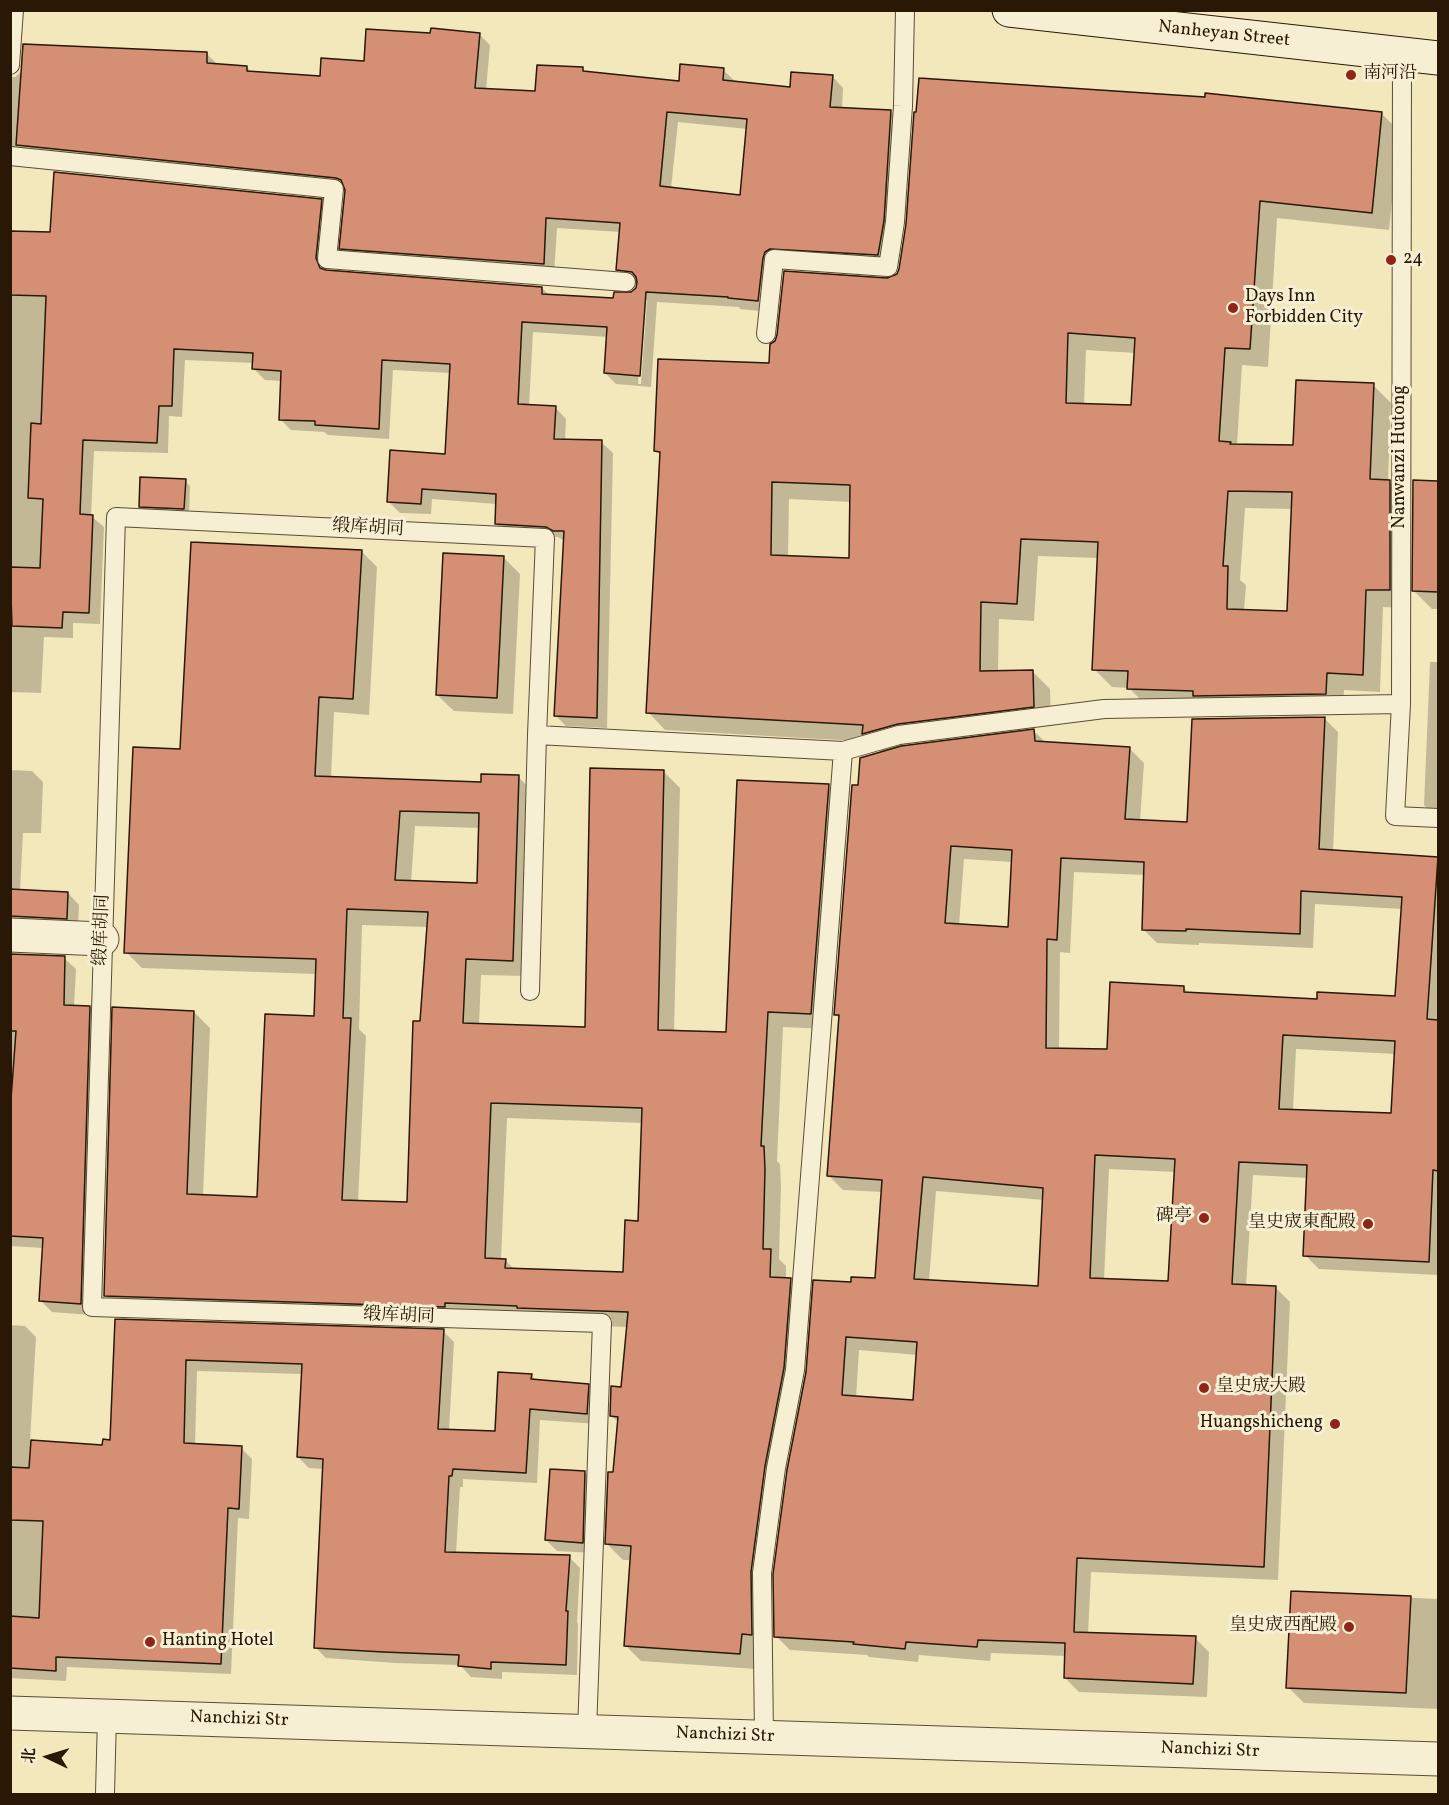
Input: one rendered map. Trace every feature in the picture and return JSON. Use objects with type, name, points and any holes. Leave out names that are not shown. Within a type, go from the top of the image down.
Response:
[{"type":"street","name":"Nanheyan Street","points":[[1009,10],[1438,58]]},
{"type":"street","points":[[10,935],[102,939]]},
{"type":"street","name":"Nanchizi Str","points":[[10,1713],[1438,1759]]},
{"type":"lane","points":[[10,65],[14,10]]},
{"type":"lane","points":[[766,334],[774,259],[888,267],[895,222],[903,106],[905,10]]},
{"type":"lane","name":"Nanwanzi Hutong","points":[[1402,55],[1401,704],[1395,816],[1438,818]]},
{"type":"lane","points":[[10,156],[334,189],[327,259],[626,282]]},
{"type":"lane","name":"缎库胡同","points":[[530,991],[545,537],[116,517],[92,1307],[602,1323],[587,1731]]},
{"type":"lane","points":[[537,735],[843,751],[899,735],[1104,710],[1401,704]]},
{"type":"lane","points":[[764,1737],[762,1574],[776,1468],[795,1370],[843,751]]},
{"type":"lane","points":[[105,1794],[107,1716]]},
{"type":"building","points":[[431,28],[480,33],[475,88],[535,91],[537,65],[583,67],[583,71],[679,81],[680,64],[724,68],[723,80],[790,87],[791,72],[833,75],[830,107],[891,110],[884,221],[878,255],[770,249],[765,252],[763,258],[758,301],[646,292],[640,376],[604,373],[607,327],[522,322],[518,404],[556,406],[554,439],[602,440],[597,718],[554,716],[564,531],[553,531],[546,527],[495,524],[496,494],[422,489],[421,504],[387,502],[390,450],[445,454],[450,364],[382,360],[379,429],[315,425],[315,421],[279,420],[281,371],[252,369],[253,353],[174,349],[172,406],[159,406],[157,443],[83,440],[80,514],[93,515],[89,613],[63,612],[62,628],[12,626],[10,567],[40,568],[43,499],[28,498],[31,423],[41,424],[46,296],[10,295],[10,231],[50,232],[54,172],[322,199],[316,258],[320,268],[326,270],[542,287],[542,294],[613,298],[614,292],[631,292],[636,288],[637,282],[632,272],[616,270],[620,223],[546,218],[544,264],[339,249],[345,190],[341,180],[336,178],[16,145],[23,44],[207,52],[207,63],[247,66],[247,71],[320,76],[321,58],[364,61],[366,29],[430,33]],"holes":[[[667,112],[747,119],[740,195],[660,186]]]},
{"type":"building","points":[[919,78],[1205,97],[1205,93],[1382,112],[1372,213],[1260,201],[1250,349],[1225,348],[1219,441],[1231,442],[1230,444],[1293,445],[1296,380],[1374,383],[1370,479],[1390,480],[1390,590],[1366,590],[1363,675],[1327,673],[1326,694],[1193,696],[1193,691],[1127,689],[1128,671],[1092,670],[1098,542],[1021,539],[1017,604],[981,602],[980,671],[1033,670],[1034,707],[898,724],[862,734],[863,725],[646,713],[660,452],[654,451],[658,359],[769,363],[770,344],[775,341],[777,335],[784,271],[887,278],[897,274],[906,224],[914,112],[916,112]],"holes":[[[1068,333],[1135,338],[1131,405],[1066,403]],[[772,482],[850,485],[849,558],[771,555]],[[1228,491],[1292,492],[1287,611],[1227,609],[1228,566],[1223,566]]]},
{"type":"building","points":[[140,477],[186,479],[184,509],[139,507]]},
{"type":"building","points":[[1413,480],[1438,481],[1438,592],[1412,591]]},
{"type":"building","points":[[191,542],[362,550],[353,699],[319,697],[315,776],[481,782],[481,774],[519,775],[513,961],[466,959],[463,1023],[585,1027],[590,768],[664,770],[658,1030],[726,1032],[737,780],[829,784],[811,1014],[768,1012],[761,1146],[764,1146],[765,1170],[763,1249],[771,1249],[770,1277],[791,1278],[784,1368],[765,1466],[751,1572],[752,1635],[742,1634],[740,1654],[624,1646],[631,1546],[605,1544],[608,1472],[613,1472],[618,1417],[610,1416],[611,1386],[621,1387],[628,1312],[445,1303],[445,1307],[104,1296],[112,1007],[194,1011],[187,1194],[257,1197],[265,1014],[314,1016],[316,959],[124,953],[133,747],[180,749]],"holes":[[[400,811],[479,813],[477,883],[395,880]],[[347,909],[428,912],[420,1021],[413,1021],[407,1202],[342,1200],[351,1018],[343,1018]],[[491,1103],[642,1108],[638,1221],[625,1220],[623,1272],[505,1268],[506,1259],[485,1258]]]},
{"type":"building","points":[[443,553],[504,556],[497,698],[436,695]]},
{"type":"building","points":[[1325,717],[1319,849],[1438,857],[1427,1019],[1438,1020],[1438,1171],[1433,1170],[1429,1262],[1303,1256],[1307,1165],[1239,1162],[1232,1284],[1276,1286],[1264,1567],[1077,1558],[1074,1632],[1196,1636],[1193,1684],[1064,1678],[1065,1643],[978,1640],[977,1647],[906,1642],[905,1649],[853,1644],[854,1642],[774,1637],[773,1574],[787,1470],[806,1372],[813,1280],[851,1282],[851,1277],[875,1278],[882,1180],[827,1176],[839,1015],[834,1015],[852,785],[858,785],[860,758],[901,746],[1034,729],[1035,741],[1130,747],[1125,819],[1187,822],[1192,719]],"holes":[[[951,846],[1012,850],[1008,927],[945,923]],[[1061,858],[1144,862],[1142,930],[1186,931],[1186,929],[1300,934],[1301,891],[1402,897],[1395,996],[1317,992],[1317,999],[1184,992],[1184,986],[1110,982],[1107,1049],[1046,1048],[1047,939],[1057,940]],[[1283,1035],[1395,1041],[1391,1113],[1279,1109]],[[1095,1155],[1175,1159],[1168,1281],[1090,1278]],[[923,1177],[1043,1188],[1038,1286],[914,1279]],[[846,1337],[917,1342],[913,1400],[842,1395]]]},
{"type":"building","points":[[10,889],[68,892],[67,919],[10,916]]},
{"type":"building","points":[[10,954],[65,956],[64,1005],[90,1006],[81,1304],[39,1301],[43,1238],[10,1236],[10,1113],[16,1031],[10,1031]]},
{"type":"building","points":[[115,1319],[444,1329],[438,1429],[495,1431],[498,1372],[532,1374],[531,1379],[589,1384],[587,1414],[530,1409],[526,1473],[453,1469],[452,1476],[449,1476],[445,1552],[570,1555],[566,1611],[568,1611],[566,1665],[491,1662],[491,1669],[458,1666],[459,1655],[314,1648],[323,1459],[297,1457],[302,1364],[186,1360],[184,1443],[242,1446],[239,1509],[228,1508],[221,1664],[56,1657],[56,1671],[10,1668],[10,1616],[39,1618],[43,1521],[10,1520],[10,1467],[29,1468],[31,1440],[102,1445],[103,1439],[110,1440]]},
{"type":"building","points":[[550,1469],[585,1471],[583,1543],[545,1540]]},
{"type":"building","name":"皇史宬西配殿","points":[[1291,1591],[1411,1596],[1406,1693],[1286,1688]]},
{"type":"place","name":"南河沿","points":[[1351,75]]},
{"type":"place","name":"24","points":[[1391,260]]},
{"type":"place","name":"Days Inn Forbidden City","points":[[1233,308]]},
{"type":"place","name":"碑亭","points":[[1204,1218]]},
{"type":"place","name":"皇史宬東配殿","points":[[1368,1224]]},
{"type":"place","name":"皇史宬大殿","points":[[1204,1388]]},
{"type":"place","name":"Huangshicheng","points":[[1335,1424]]},
{"type":"place","name":"皇史宬西配殿","points":[[1349,1627]]},
{"type":"place","name":"Hanting Hotel","points":[[150,1642]]}]
